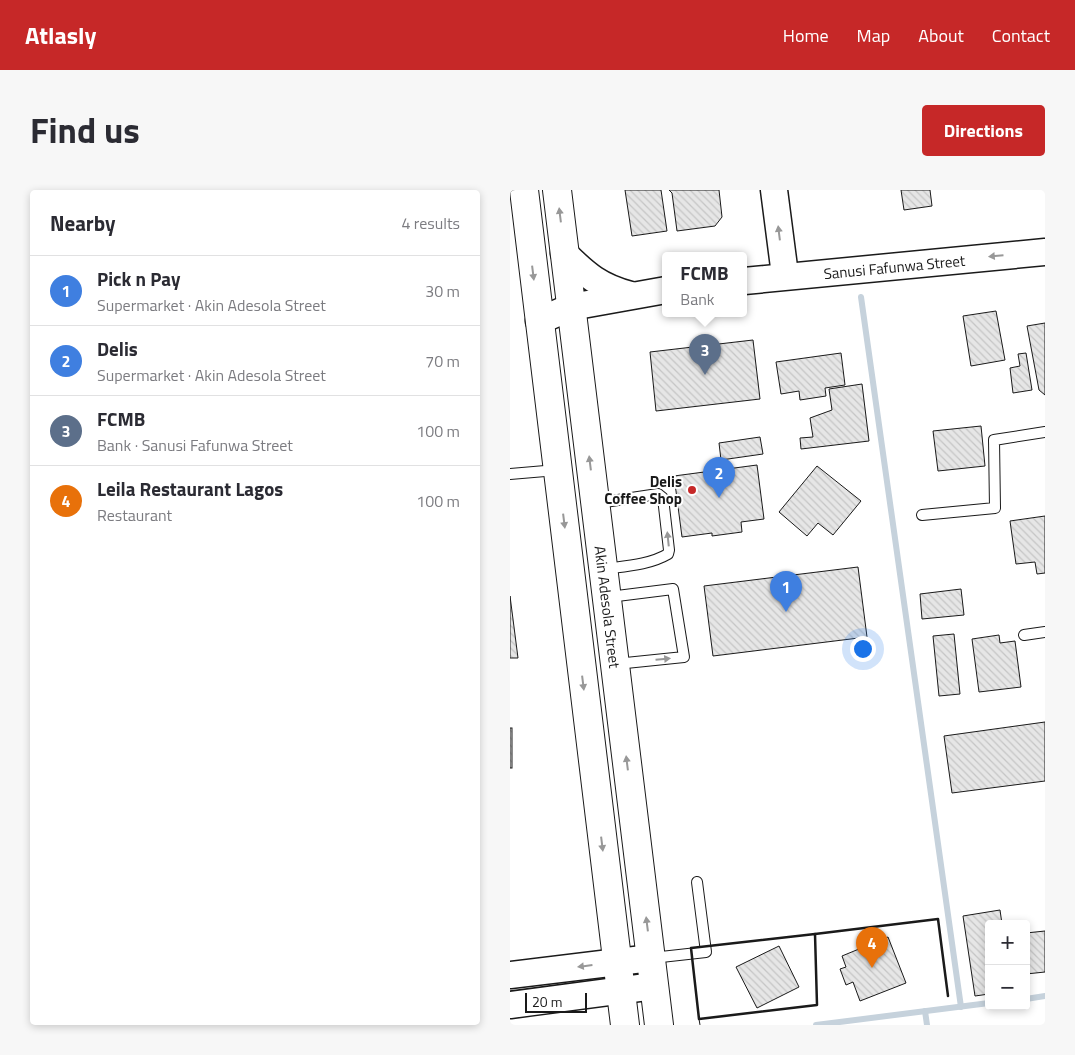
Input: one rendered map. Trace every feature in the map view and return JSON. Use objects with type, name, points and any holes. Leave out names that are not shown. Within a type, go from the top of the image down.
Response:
[{"type":"main road","points":[[524,190],[625,1025]]},
{"type":"main road","name":"Akin Adesola Street","points":[[557,190],[659,1025]]},
{"type":"main road","points":[[774,190],[784,275]]},
{"type":"main road","name":"Sanusi Fafunwa Street","points":[[747,281],[784,275],[1045,252]]},
{"type":"main road","points":[[564,253],[584,273],[608,289],[631,295]]},
{"type":"main road","points":[[539,321],[571,306],[662,291]]},
{"type":"main road","points":[[510,975],[651,958]]},
{"type":"main road","points":[[510,1005],[654,986]]},
{"type":"lane","points":[[922,515],[995,508],[994,440],[1045,432]]},
{"type":"lane","points":[[510,474],[558,470]]},
{"type":"lane","points":[[595,503],[658,494],[663,498],[668,554],[642,564],[603,569]]},
{"type":"lane","points":[[606,598],[673,588],[684,657],[615,664]]},
{"type":"lane","points":[[1024,636],[1045,632]]},
{"type":"lane","points":[[651,958],[706,952],[697,882]]},
{"type":"building","points":[[625,190],[661,190],[667,231],[632,236]]},
{"type":"building","points":[[669,190],[719,190],[722,217],[715,226],[677,231],[672,193]]},
{"type":"building","points":[[901,190],[930,190],[932,206],[904,210]]},
{"type":"building","points":[[996,311],[1005,360],[971,366],[963,316]]},
{"type":"building","points":[[1045,323],[1045,395],[1039,390],[1027,326]]},
{"type":"building","points":[[753,340],[760,399],[656,411],[650,352]]},
{"type":"building","points":[[841,353],[845,385],[825,388],[826,396],[800,400],[799,391],[781,394],[776,362]]},
{"type":"building","points":[[1026,353],[1032,390],[1013,393],[1010,368],[1020,366],[1018,354]]},
{"type":"building","points":[[862,384],[869,441],[801,449],[800,438],[813,437],[810,418],[832,410],[829,389]]},
{"type":"building","points":[[981,426],[985,466],[938,471],[933,431]]},
{"type":"building","points":[[760,437],[763,454],[721,460],[719,443]]},
{"type":"building","points":[[757,465],[764,519],[741,522],[742,532],[682,537],[674,476]]},
{"type":"building","points":[[817,466],[861,501],[833,535],[818,523],[807,536],[779,512]]},
{"type":"building","points":[[1045,516],[1045,573],[1037,574],[1035,562],[1016,564],[1010,521]]},
{"type":"building","points":[[858,567],[867,637],[713,656],[704,586]]},
{"type":"building","points":[[961,589],[964,615],[922,619],[920,594]]},
{"type":"building","points":[[510,596],[518,658],[510,658]]},
{"type":"building","points":[[954,634],[960,694],[939,696],[933,636]]},
{"type":"building","points":[[999,635],[1000,643],[1015,641],[1021,687],[979,692],[972,639]]},
{"type":"building","points":[[1045,722],[1045,781],[952,793],[944,736]]},
{"type":"building","points":[[510,728],[512,728],[512,768],[510,768]]},
{"type":"building","points":[[1000,910],[1001,920],[985,920],[985,995],[975,996],[963,916]]},
{"type":"building","points":[[1045,931],[1045,972],[1030,974],[1030,933]]},
{"type":"building","points":[[888,937],[906,983],[860,1001],[853,982],[846,985],[840,969],[846,967],[842,956]]},
{"type":"building","points":[[779,946],[799,987],[757,1008],[736,967]]},
{"type":"waterway","points":[[861,297],[961,1007]]},
{"type":"waterway","points":[[1030,998],[1045,996]]},
{"type":"waterway","points":[[816,1025],[985,1004]]},
{"type":"waterway","points":[[925,1011],[927,1025]]},
{"type":"fence","points":[[699,1019],[700,1025]]},
{"type":"wall","points":[[815,934],[938,919],[948,996]]},
{"type":"wall","points":[[815,934],[817,1005],[699,1019],[691,948],[815,934]]},
{"type":"place","name":"FCMB","points":[[705,375]]},
{"type":"place","name":"Delis Coffee Shop","points":[[692,490]]},
{"type":"place","name":"Delis","points":[[719,498]]},
{"type":"place","name":"Pick n Pay","points":[[786,612]]},
{"type":"place","name":"Leila Restaurant Lagos","points":[[872,968]]}]
